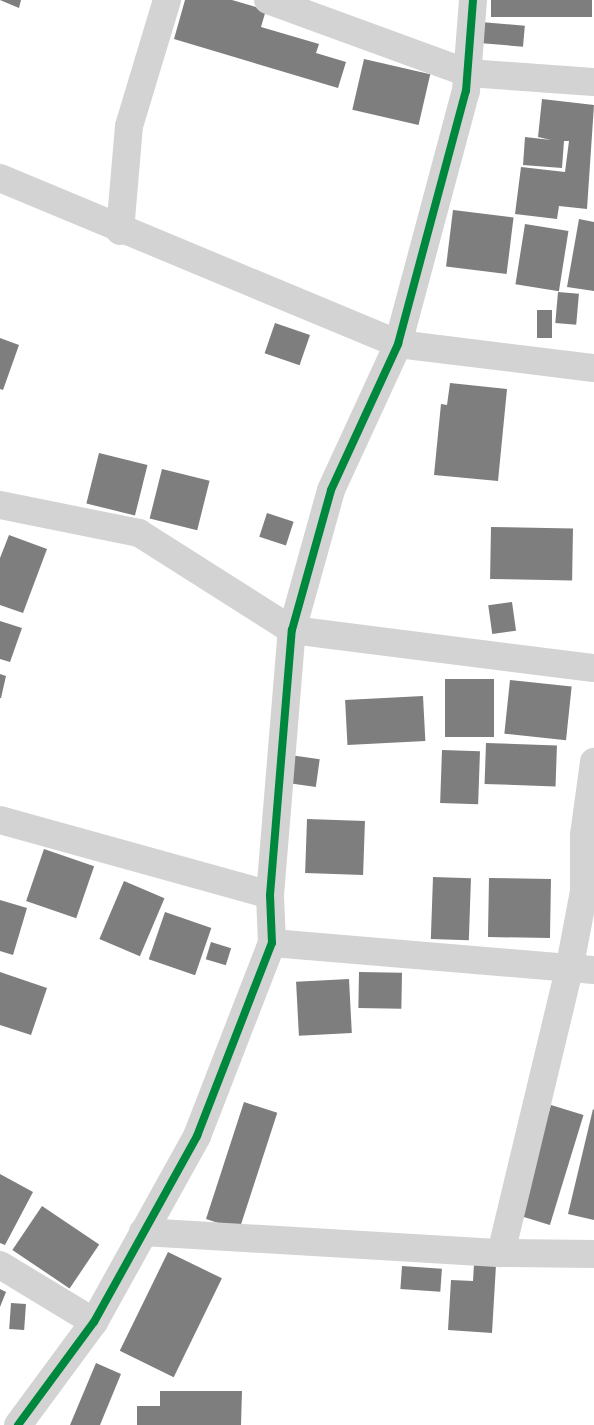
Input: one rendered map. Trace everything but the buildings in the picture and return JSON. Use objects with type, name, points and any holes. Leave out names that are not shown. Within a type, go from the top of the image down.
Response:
[{"type":"street","points":[[120,231],[129,126],[167,0]]},
{"type":"street","points":[[268,0],[468,73],[594,82]]},
{"type":"street","points":[[18,1425],[94,1322],[197,1136],[272,943],[270,896],[292,630],[331,490],[398,344],[468,73],[473,0]]},
{"type":"street","points":[[0,178],[120,231],[398,344],[594,368]]},
{"type":"street","points":[[0,505],[139,533],[292,630],[594,668]]},
{"type":"street","points":[[501,1253],[582,970],[584,835],[594,762]]},
{"type":"street","points":[[0,820],[270,896]]},
{"type":"street","points":[[272,943],[582,970]]},
{"type":"street","points":[[144,1232],[501,1253],[594,1254]]},
{"type":"street","points":[[0,1265],[94,1322]]},
{"type":"cycle path","points":[[18,1425],[94,1322],[197,1136],[272,943],[270,895],[292,630],[331,490],[398,344],[466,91],[473,0]]}]
